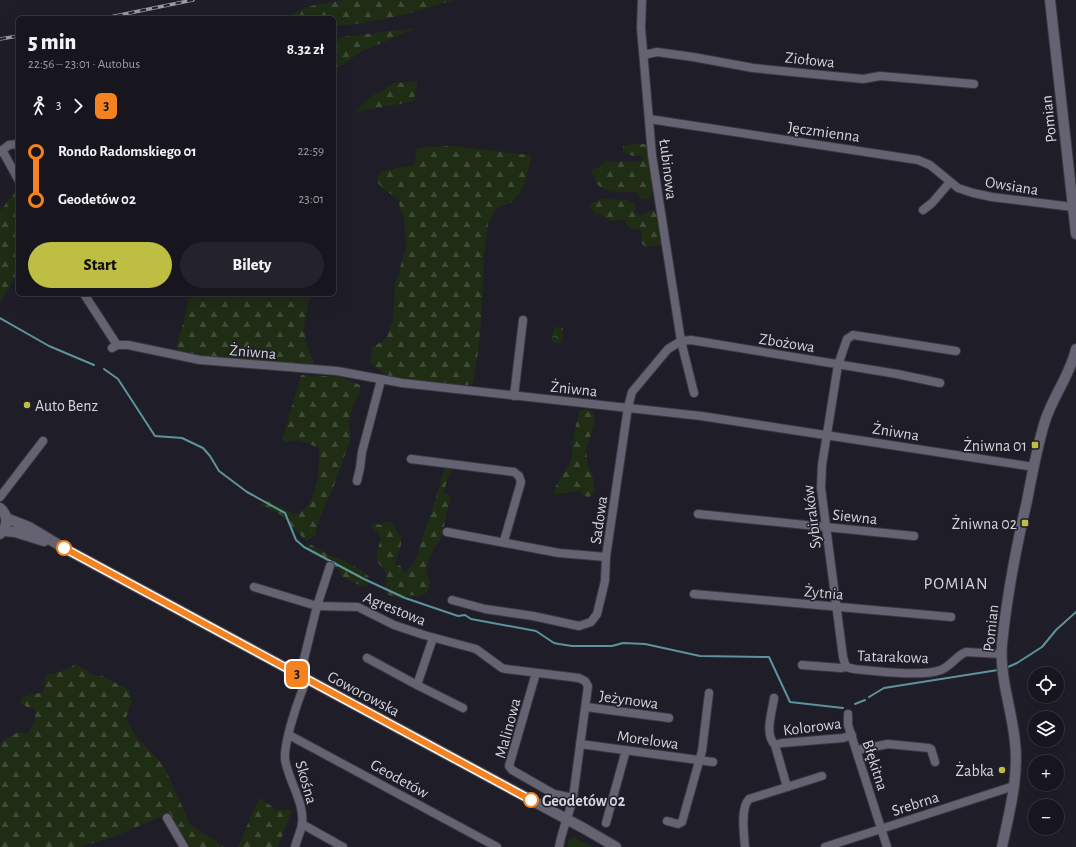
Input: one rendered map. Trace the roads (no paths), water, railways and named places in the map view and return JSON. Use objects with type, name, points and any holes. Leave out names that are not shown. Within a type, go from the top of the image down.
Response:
[{"type":"street","name":"Łubinowa","points":[[642,0],[641,28],[652,155],[681,341]]},
{"type":"street","name":"Pomian","points":[[1050,0],[1076,234]]},
{"type":"street","name":"Ziołowa","points":[[644,55],[657,52],[753,68],[863,79],[880,76],[974,84]]},
{"type":"street","name":"Jęczmienna","points":[[649,119],[918,160],[930,165],[950,182]]},
{"type":"street","points":[[16,144],[9,145],[1,151],[16,176]]},
{"type":"street","name":"Owsiana","points":[[950,182],[958,188],[992,197],[1073,207]]},
{"type":"street","points":[[924,210],[950,182]]},
{"type":"street","name":"Żniwna","points":[[85,296],[114,347],[128,345],[200,360],[337,372],[381,380],[701,416],[1034,467]]},
{"type":"street","points":[[514,396],[523,320]]},
{"type":"street","name":"Sybiraków","points":[[846,667],[843,657],[820,476],[838,365],[847,339],[853,335],[956,351]]},
{"type":"street","name":"Zbożowa","points":[[681,341],[691,340],[898,374],[940,383]]},
{"type":"street","points":[[681,341],[694,393]]},
{"type":"street","name":"Sadowa","points":[[452,600],[484,609],[533,616],[579,626],[590,622],[597,614],[604,581],[606,557],[628,407],[632,392],[668,349],[681,341]]},
{"type":"street","name":"Pomian","points":[[1002,847],[1014,786],[1016,762],[1011,712],[1001,663],[1011,576],[1039,444],[1048,411],[1074,365],[1076,349]]},
{"type":"street","points":[[357,481],[362,452],[381,380]]},
{"type":"street","points":[[0,497],[43,441]]},
{"type":"street","points":[[411,459],[514,472],[519,476],[521,482],[504,541]]},
{"type":"street","points":[[0,508],[5,514],[7,523],[2,532]]},
{"type":"street","name":"Siewna","points":[[698,514],[914,536]]},
{"type":"street","name":"Goworowska","points":[[6,518],[29,527],[56,544],[567,819],[616,847]]},
{"type":"street","name":"Goworowska","points":[[2,532],[16,532],[56,544]]},
{"type":"street","points":[[447,532],[504,541],[559,553],[606,557]]},
{"type":"street","name":"Skośna","points":[[295,847],[302,824],[301,807],[285,758],[289,735],[302,690],[303,663],[330,566]]},
{"type":"street","name":"Agrestowa","points":[[254,588],[318,606],[358,607],[394,625],[433,638],[476,649],[504,668],[578,678],[585,681],[588,686],[586,707]]},
{"type":"street","name":"Żytnia","points":[[694,594],[951,617]]},
{"type":"street","name":"Agrestowa","points":[[417,685],[433,638]]},
{"type":"street","name":"Tatarakowa","points":[[802,665],[930,673],[943,670],[961,654],[966,652],[1001,654]]},
{"type":"street","points":[[367,658],[463,708]]},
{"type":"street","name":"Malinowa","points":[[536,673],[509,766],[512,770],[554,794],[573,798]]},
{"type":"street","points":[[667,821],[678,824],[682,822],[702,751],[709,693]]},
{"type":"street","points":[[774,698],[769,731],[770,739],[775,745],[787,787]]},
{"type":"street","points":[[559,847],[563,827],[573,798],[586,707]]},
{"type":"street","name":"Jeżynowa","points":[[586,707],[669,718]]},
{"type":"street","name":"Błękitna","points":[[848,714],[848,725],[887,847]]},
{"type":"street","name":"Geodetów","points":[[289,735],[497,847]]},
{"type":"street","name":"Kolorowa","points":[[775,745],[782,743],[843,738],[852,735]]},
{"type":"street","name":"Morelowa","points":[[580,744],[713,762]]},
{"type":"street","points":[[856,750],[888,744],[929,748],[931,749],[935,762]]},
{"type":"street","points":[[606,823],[626,750]]},
{"type":"street","points":[[745,847],[744,809],[746,802],[753,797],[822,776]]},
{"type":"street","name":"Srebrna","points":[[825,847],[1014,786]]},
{"type":"street","points":[[167,818],[184,847]]},
{"type":"street","points":[[302,824],[343,847]]},
{"type":"waterway","points":[[0,318],[49,346],[94,365]]},
{"type":"waterway","points":[[104,369],[118,379],[155,436],[182,438],[203,448],[219,471],[247,492],[285,513],[296,540],[304,547],[364,579],[405,598],[458,616],[465,615],[471,619],[536,631],[554,643],[559,644],[572,646],[612,646],[623,643],[645,644],[700,656],[769,657],[790,702],[843,708]]},
{"type":"waterway","points":[[1008,667],[1042,647],[1056,630],[1076,612]]},
{"type":"waterway","points":[[869,697],[884,688],[998,670]]},
{"type":"waterway","points":[[855,704],[865,700]]},
{"type":"railway","points":[[115,16],[193,0]]},
{"type":"railway","points":[[0,39],[16,36]]},
{"type":"place","name":"Auto Benz","points":[[27,405]]},
{"type":"place","name":"Żniwna 01","points":[[1035,445]]},
{"type":"place","name":"Żniwna 02","points":[[1025,523]]},
{"type":"place","name":"Żabka","points":[[1002,770]]},
{"type":"place","name":"Geodetów 02","points":[[531,800]]},
{"type":"district","name":"POMIAN","points":[[956,583]]}]
